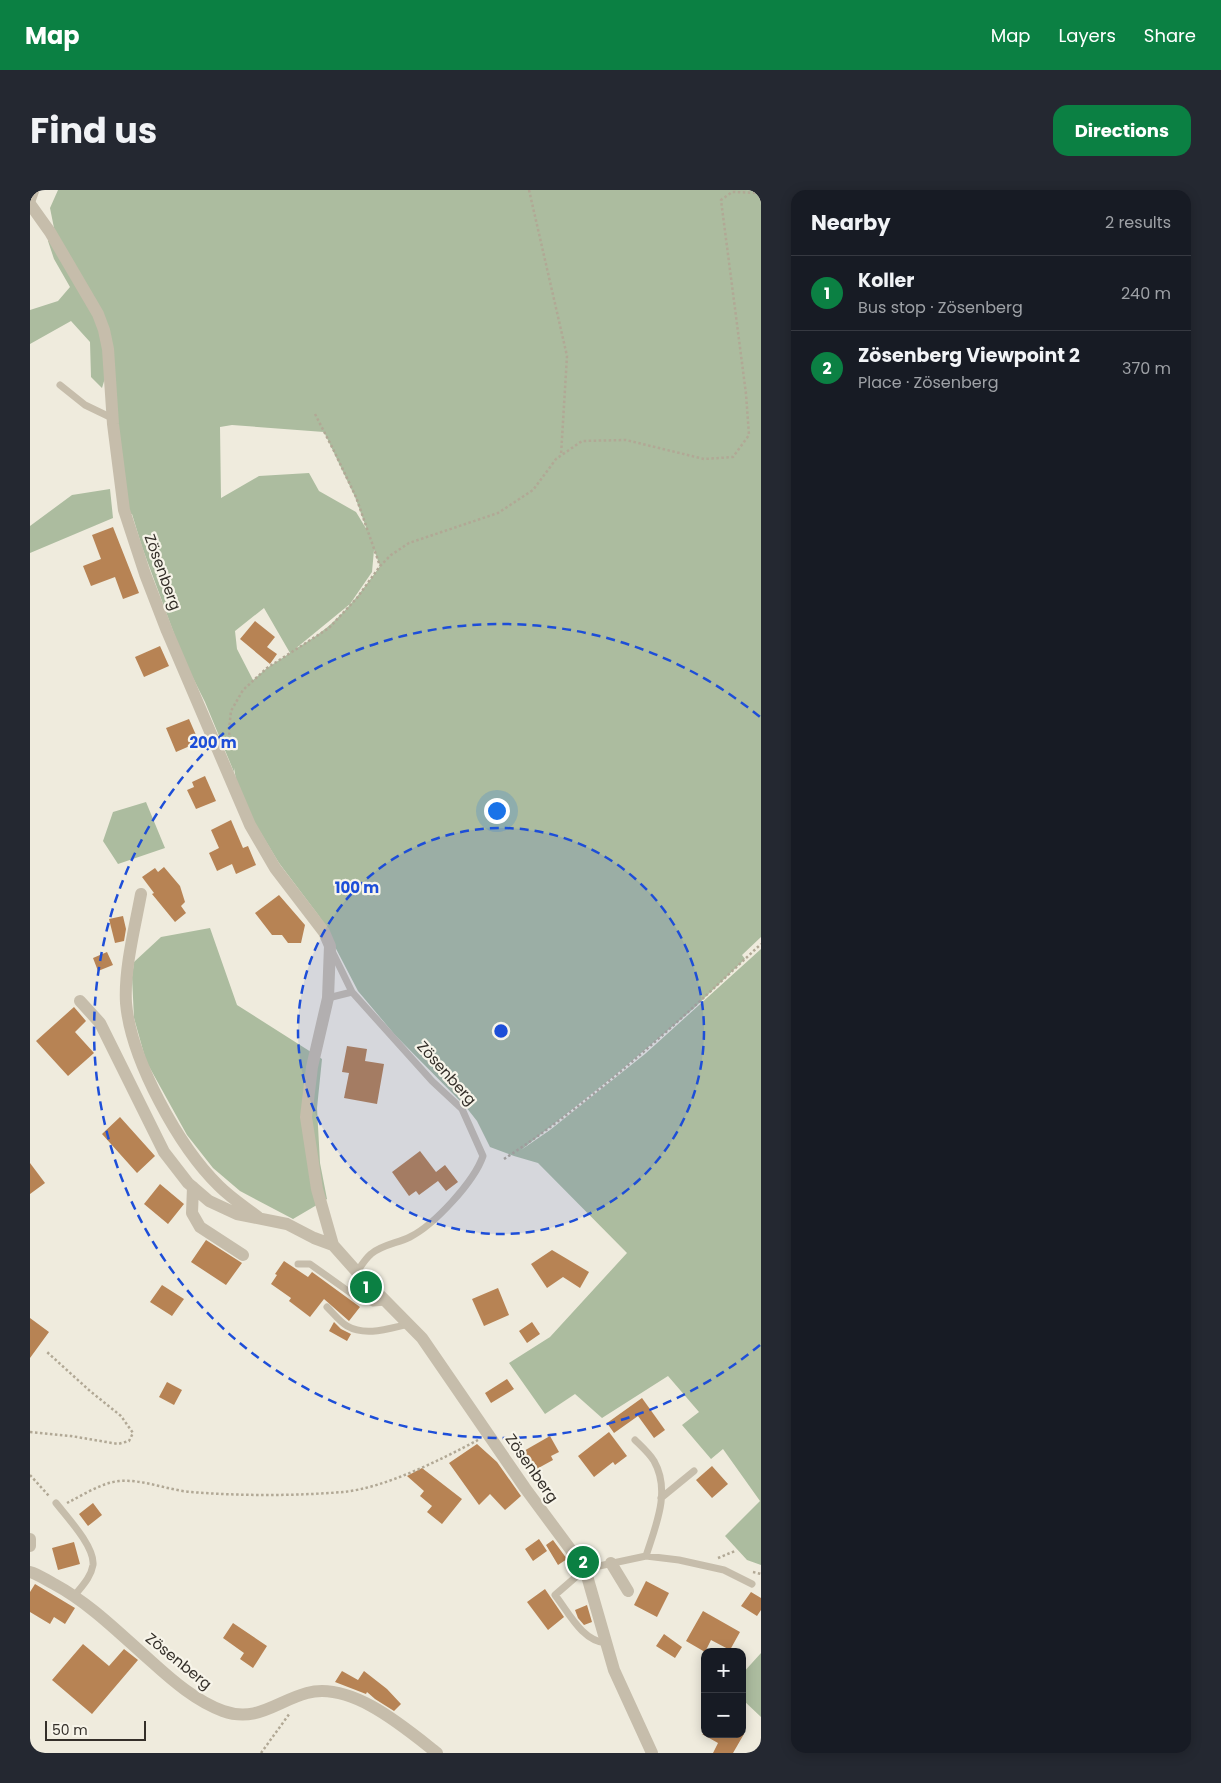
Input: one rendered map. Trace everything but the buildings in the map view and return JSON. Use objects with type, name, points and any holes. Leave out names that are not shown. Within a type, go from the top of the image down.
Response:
[{"type":"street","name":"Zösenberg","points":[[30,204],[50,232],[98,314],[104,330],[108,349],[112,418],[124,510],[145,574],[167,631],[250,825],[275,868],[324,932],[330,946],[328,998],[312,1067],[306,1117],[317,1189],[333,1245],[422,1338],[525,1488],[585,1569],[614,1670],[652,1753]]},
{"type":"street","name":"Zösenberg","points":[[141,894],[128,966],[126,1003],[136,1047],[151,1084],[179,1138],[219,1186],[260,1218]]},
{"type":"street","name":"Zösenberg","points":[[80,1002],[100,1023],[164,1152],[193,1187],[209,1201],[237,1214],[287,1224],[314,1238],[333,1245]]},
{"type":"street","points":[[193,1187],[192,1213],[200,1226],[243,1255]]},
{"type":"street","points":[[30,1539],[30,1546]]},
{"type":"street","points":[[611,1563],[628,1591]]},
{"type":"street","name":"Zösenberg","points":[[30,1572],[75,1595],[174,1681],[201,1701],[225,1711],[244,1715],[271,1709],[307,1693],[324,1691],[341,1693],[360,1700],[406,1728],[437,1753]]},
{"type":"lane","name":"Zösenberg","points":[[30,204],[36,190]]},
{"type":"lane","points":[[60,385],[85,405],[112,418]]},
{"type":"lane","name":"Zösenberg","points":[[330,946],[352,992],[432,1081],[462,1109],[483,1156],[480,1167],[462,1192],[432,1221],[411,1236],[372,1253],[357,1272]]},
{"type":"lane","points":[[328,998],[352,992]]},
{"type":"lane","points":[[298,1264],[310,1264],[355,1296],[373,1303],[387,1302]]},
{"type":"lane","points":[[327,1308],[346,1326],[360,1331],[382,1330],[409,1324]]},
{"type":"lane","points":[[635,1440],[653,1459],[661,1479],[660,1515],[646,1556]]},
{"type":"lane","points":[[661,1498],[694,1471]]},
{"type":"lane","points":[[57,1505],[92,1554],[93,1565],[88,1580],[75,1595]]},
{"type":"lane","points":[[606,1643],[596,1642],[583,1633],[556,1595],[585,1569],[646,1556],[680,1560],[724,1570],[752,1584]]},
{"type":"path","points":[[529,190],[567,356],[561,455]]},
{"type":"path","points":[[231,748],[229,730],[231,711],[243,690],[267,668],[329,628],[357,598],[391,554],[409,543],[498,514],[533,490],[556,459],[582,441],[626,440],[704,458],[733,457],[749,435],[746,394],[721,200],[732,192],[761,193]]},
{"type":"path","points":[[315,414],[356,497],[380,566]]},
{"type":"path","points":[[504,1159],[547,1129],[614,1076],[693,1008],[761,944]]},
{"type":"path","points":[[30,1432],[71,1436],[118,1444],[129,1441],[133,1433],[121,1416],[47,1352]]},
{"type":"path","points":[[30,1475],[57,1505],[97,1487],[120,1481],[189,1492],[304,1494],[345,1491],[367,1488],[389,1480],[488,1435]]},
{"type":"path","points":[[261,1753],[290,1714],[298,1711]]},
{"type":"green space","points":[[58,190],[761,190],[761,937],[742,955],[745,959],[693,1009],[614,1076],[521,1150],[550,1130],[645,1054],[761,949],[761,1565],[747,1560],[725,1536],[760,1501],[723,1449],[711,1459],[682,1425],[699,1412],[668,1376],[602,1418],[575,1394],[545,1414],[509,1363],[550,1337],[627,1253],[538,1163],[490,1147],[477,1121],[466,1107],[395,1035],[358,991],[319,916],[279,863],[239,797],[234,768],[234,772],[205,702],[183,658],[142,547],[132,514],[129,514],[105,378],[102,388],[91,377],[90,342],[71,321],[30,344],[30,310],[58,301],[70,287],[54,259],[48,241],[55,233],[50,208]],"holes":[[[232,425],[324,432],[355,497],[367,530],[356,512],[319,491],[309,473],[259,476],[221,498],[220,427]],[[374,550],[380,566],[362,591],[343,613],[332,623],[309,641],[295,649],[350,604],[372,572]],[[264,608],[290,653],[253,680],[237,649],[235,631]]]},
{"type":"green space","points":[[110,489],[113,518],[30,553],[30,526],[72,495]]},
{"type":"green space","points":[[146,802],[165,848],[118,864],[103,841],[113,812]]},
{"type":"green space","points":[[210,928],[237,1005],[322,1059],[317,1108],[320,1163],[327,1199],[293,1219],[240,1191],[213,1168],[187,1135],[146,1061],[134,1018],[132,977],[134,962],[161,937]]},
{"type":"green space","points":[[761,1653],[761,1717],[746,1703],[746,1670]]},
{"type":"place","name":"Koller","points":[[366,1287]]},
{"type":"place","name":"Zösenberg Viewpoint 2","points":[[583,1562]]}]
